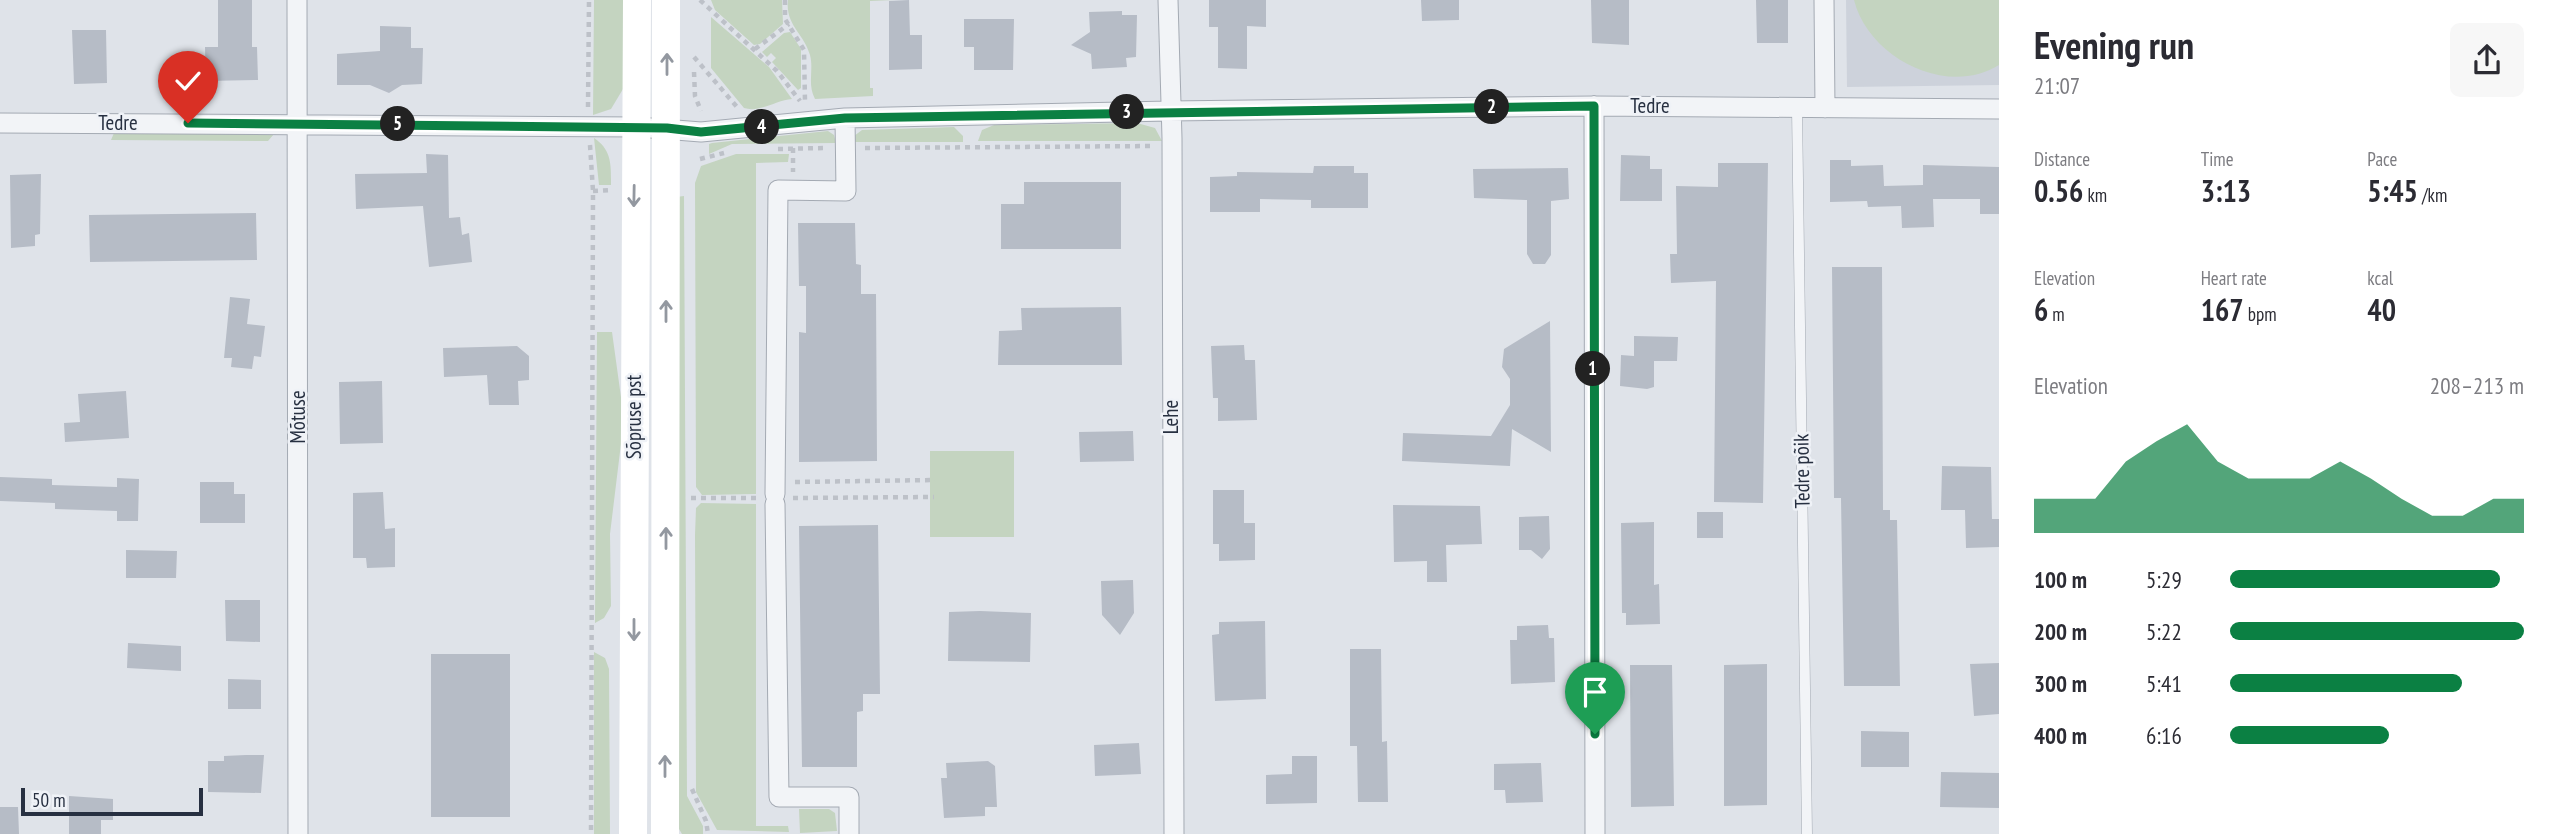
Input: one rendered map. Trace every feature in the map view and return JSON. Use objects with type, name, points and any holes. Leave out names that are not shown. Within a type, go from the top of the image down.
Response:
[{"type":"main road","name":"Sõpruse pst","points":[[633,834],[637,0]]},
{"type":"main road","name":"Sõpruse pst","points":[[665,834],[666,0]]},
{"type":"street","name":"Mõtuse","points":[[297,0],[298,834]]},
{"type":"street","name":"Lehe","points":[[1168,0],[1172,146],[1174,834]]},
{"type":"street","points":[[1824,0],[1825,108]]},
{"type":"street","name":"Tedre","points":[[0,123],[638,127],[701,132],[845,118],[1169,111],[1594,106],[1999,109]]},
{"type":"street","points":[[1594,106],[1595,834]]},
{"type":"street","points":[[845,118],[846,191],[778,190],[774,499],[779,797],[849,797],[849,834]]},
{"type":"lane","name":"Tedre põik","points":[[1797,108],[1807,834]]},
{"type":"path","points":[[588,114],[589,0]]},
{"type":"path","points":[[700,0],[755,49],[805,107],[804,50],[785,19],[785,0]]},
{"type":"path","points":[[755,49],[789,24]]},
{"type":"path","points":[[694,45],[695,96],[700,105],[700,159]]},
{"type":"path","points":[[694,57],[743,113]]},
{"type":"path","points":[[588,137],[593,191],[591,834]]},
{"type":"path","points":[[770,149],[1172,146]]},
{"type":"path","points":[[692,166],[700,159],[735,149]]},
{"type":"path","points":[[593,191],[611,190]]},
{"type":"path","points":[[794,482],[935,480]]},
{"type":"path","points":[[691,498],[934,497]]},
{"type":"shaded area","points":[[1846,0],[1999,0],[1999,85],[1847,87]]},
{"type":"green space","points":[[594,0],[623,0],[623,89],[611,109],[593,115]]},
{"type":"green space","points":[[711,0],[782,0],[783,24],[760,44],[754,45],[715,10]]},
{"type":"green space","points":[[788,0],[894,0],[870,1],[870,88],[873,88],[873,96],[815,99],[811,88],[810,55],[789,16]]},
{"type":"green space","points":[[1854,0],[1999,0],[1999,65],[1978,74],[1956,77],[1934,74],[1912,66],[1875,39],[1862,21]]},
{"type":"green space","points":[[711,17],[769,67],[792,99],[762,108],[744,108],[711,68]]},
{"type":"green space","points":[[790,32],[801,49],[801,88],[798,90],[772,62],[776,58],[771,53],[767,57],[762,52],[784,33]]},
{"type":"green space","points":[[1137,123],[1155,128],[1162,141],[978,141],[982,130],[994,125]]},
{"type":"green space","points":[[954,127],[963,136],[963,142],[853,142],[854,136],[862,130]]},
{"type":"green space","points":[[828,131],[834,135],[836,143],[732,144],[709,154],[709,144],[712,143]]},
{"type":"green space","points":[[114,133],[274,134],[268,141],[111,140]]},
{"type":"green space","points":[[594,138],[607,153],[611,185],[599,185]]},
{"type":"green space","points":[[736,154],[789,154],[788,162],[756,163],[756,494],[702,495],[696,487],[695,183],[701,166]]},
{"type":"green space","points":[[684,196],[687,796],[703,826],[703,834],[682,834],[679,829],[676,197]]},
{"type":"green space","points":[[597,332],[612,332],[624,419],[610,534],[611,606],[604,618],[595,623]]},
{"type":"green space","points":[[930,451],[1014,451],[1014,537],[930,537]]},
{"type":"green space","points":[[701,503],[756,504],[756,826],[788,826],[789,832],[717,830],[696,792],[695,535],[696,508]]},
{"type":"green space","points":[[594,652],[605,658],[609,669],[610,834],[594,834]]},
{"type":"green space","points":[[799,809],[829,809],[835,813],[837,831],[800,833]]},
{"type":"building","points":[[218,0],[252,0],[252,47],[257,47],[258,80],[206,81],[205,47],[218,47]]},
{"type":"building","points":[[909,0],[910,35],[922,35],[922,69],[889,70],[889,1]]},
{"type":"building","points":[[1209,0],[1266,0],[1266,27],[1247,26],[1247,69],[1218,68],[1218,27],[1209,27]]},
{"type":"building","points":[[1421,0],[1459,0],[1459,20],[1422,21]]},
{"type":"building","points":[[1591,0],[1629,0],[1629,45],[1592,43]]},
{"type":"building","points":[[1756,0],[1788,0],[1788,43],[1757,43]]},
{"type":"building","points":[[1122,11],[1122,15],[1137,15],[1136,57],[1126,58],[1127,67],[1092,69],[1091,54],[1071,45],[1090,32],[1089,12]]},
{"type":"building","points":[[964,19],[1014,19],[1013,70],[974,70],[974,47],[964,47]]},
{"type":"building","points":[[380,26],[411,27],[411,48],[423,48],[422,84],[402,85],[389,93],[370,85],[337,85],[337,54],[380,51]]},
{"type":"building","points":[[72,30],[106,30],[107,83],[74,84]]},
{"type":"building","points":[[426,154],[448,155],[449,218],[460,217],[462,235],[469,233],[472,262],[429,267],[423,206],[356,209],[355,174],[427,173]]},
{"type":"building","points":[[1621,155],[1650,156],[1650,169],[1662,169],[1662,201],[1620,201]]},
{"type":"building","points":[[1830,160],[1851,160],[1851,166],[1883,165],[1884,186],[1923,185],[1923,165],[1999,167],[1999,214],[1980,214],[1980,199],[1933,199],[1934,227],[1902,228],[1901,206],[1868,207],[1867,201],[1830,202]]},
{"type":"building","points":[[1718,163],[1768,163],[1763,503],[1714,502],[1716,281],[1671,283],[1670,254],[1677,254],[1676,186],[1718,187]]},
{"type":"building","points":[[1314,166],[1354,166],[1354,173],[1368,173],[1368,208],[1311,208],[1311,200],[1260,199],[1260,212],[1210,212],[1210,177],[1237,176],[1237,172],[1313,173]]},
{"type":"building","points":[[1568,168],[1569,199],[1551,201],[1551,255],[1545,264],[1533,264],[1527,254],[1527,200],[1474,198],[1473,169]]},
{"type":"building","points":[[41,174],[40,234],[35,235],[35,246],[11,248],[10,175]]},
{"type":"building","points":[[1024,182],[1121,182],[1121,249],[1001,249],[1001,204],[1024,204]]},
{"type":"building","points":[[256,213],[257,260],[90,262],[89,215]]},
{"type":"building","points":[[798,223],[855,223],[856,264],[861,265],[861,294],[876,294],[877,461],[799,462],[799,332],[806,333],[806,286],[799,286]]},
{"type":"building","points":[[1832,267],[1882,267],[1883,510],[1890,510],[1890,520],[1897,520],[1900,686],[1844,686],[1841,498],[1834,498]]},
{"type":"building","points":[[230,297],[250,299],[247,324],[265,326],[261,357],[254,356],[252,369],[231,367],[232,358],[224,358]]},
{"type":"building","points":[[1121,307],[1122,365],[998,365],[999,331],[1022,330],[1021,308]]},
{"type":"building","points":[[1550,321],[1551,452],[1512,429],[1510,466],[1402,461],[1403,433],[1491,436],[1510,405],[1510,379],[1502,367],[1504,349]]},
{"type":"building","points":[[1634,336],[1678,337],[1677,361],[1654,361],[1654,387],[1647,389],[1620,386],[1621,355],[1634,356]]},
{"type":"building","points":[[1244,345],[1245,360],[1255,360],[1257,420],[1218,421],[1218,398],[1213,398],[1211,346]]},
{"type":"building","points":[[517,346],[529,356],[529,380],[518,381],[519,405],[489,405],[487,375],[444,377],[443,348]]},
{"type":"building","points":[[382,381],[383,443],[340,444],[339,382]]},
{"type":"building","points":[[126,391],[129,438],[65,442],[64,423],[80,422],[78,394]]},
{"type":"building","points":[[1133,431],[1134,461],[1080,462],[1079,432]]},
{"type":"building","points":[[1942,466],[1991,467],[1992,519],[1999,519],[1999,547],[1966,548],[1965,510],[1941,510]]},
{"type":"building","points":[[0,477],[52,479],[52,485],[117,487],[117,478],[139,479],[138,521],[117,521],[117,511],[55,509],[55,503],[0,501]]},
{"type":"building","points":[[200,482],[234,482],[234,494],[245,494],[245,523],[200,523]]},
{"type":"building","points":[[1213,490],[1244,490],[1244,523],[1255,523],[1255,560],[1219,561],[1219,544],[1213,544]]},
{"type":"building","points":[[383,492],[385,529],[395,528],[395,567],[367,568],[366,558],[353,558],[353,493]]},
{"type":"building","points":[[1393,505],[1480,506],[1482,544],[1446,545],[1447,582],[1427,582],[1427,561],[1394,562]]},
{"type":"building","points":[[1697,512],[1723,512],[1723,538],[1697,538]]},
{"type":"building","points":[[1549,516],[1550,549],[1542,559],[1531,550],[1519,550],[1519,517]]},
{"type":"building","points":[[1654,522],[1654,585],[1659,584],[1660,624],[1626,625],[1626,613],[1622,613],[1621,523]]},
{"type":"building","points":[[878,525],[880,694],[863,694],[863,711],[857,712],[857,767],[802,767],[799,526]]},
{"type":"building","points":[[126,550],[177,551],[176,578],[126,578]]},
{"type":"building","points":[[1133,580],[1134,613],[1120,635],[1102,615],[1101,581]]},
{"type":"building","points":[[225,600],[260,600],[260,642],[226,641]]},
{"type":"building","points":[[949,612],[1031,613],[1030,662],[948,661]]},
{"type":"building","points":[[1265,621],[1266,699],[1215,701],[1212,635],[1219,634],[1219,622]]},
{"type":"building","points":[[1548,625],[1549,638],[1554,638],[1555,682],[1511,684],[1510,640],[1517,640],[1517,626]]},
{"type":"building","points":[[128,643],[181,646],[181,671],[127,668]]},
{"type":"building","points":[[1350,649],[1381,649],[1382,742],[1387,741],[1388,802],[1358,802],[1357,746],[1350,746]]},
{"type":"building","points":[[431,654],[510,654],[510,817],[431,817]]},
{"type":"building","points":[[1999,663],[1999,714],[1974,716],[1970,664]]},
{"type":"building","points":[[1767,664],[1767,805],[1724,806],[1724,665]]},
{"type":"building","points":[[1630,665],[1672,665],[1674,806],[1631,807]]},
{"type":"building","points":[[228,679],[261,680],[261,709],[228,709]]},
{"type":"building","points":[[1861,731],[1909,732],[1909,767],[1861,767]]},
{"type":"building","points":[[1139,743],[1141,774],[1095,776],[1094,745]]},
{"type":"building","points":[[264,755],[261,793],[208,792],[208,761],[224,761],[224,756]]},
{"type":"building","points":[[1292,756],[1317,756],[1317,803],[1266,804],[1266,775],[1292,774]]},
{"type":"building","points":[[988,761],[995,766],[997,807],[985,807],[985,816],[944,818],[941,778],[947,778],[946,763]]},
{"type":"building","points":[[1541,763],[1543,802],[1506,803],[1505,790],[1494,790],[1494,764]]},
{"type":"building","points":[[1941,772],[1999,773],[1999,808],[1940,807]]},
{"type":"building","points":[[69,796],[113,799],[113,820],[101,820],[101,834],[69,834]]},
{"type":"building","points":[[0,807],[18,807],[19,834],[0,834]]},
{"type":"route","points":[[188,123],[667,128],[701,132],[845,118],[1594,106],[1592,232],[1595,734]]}]
